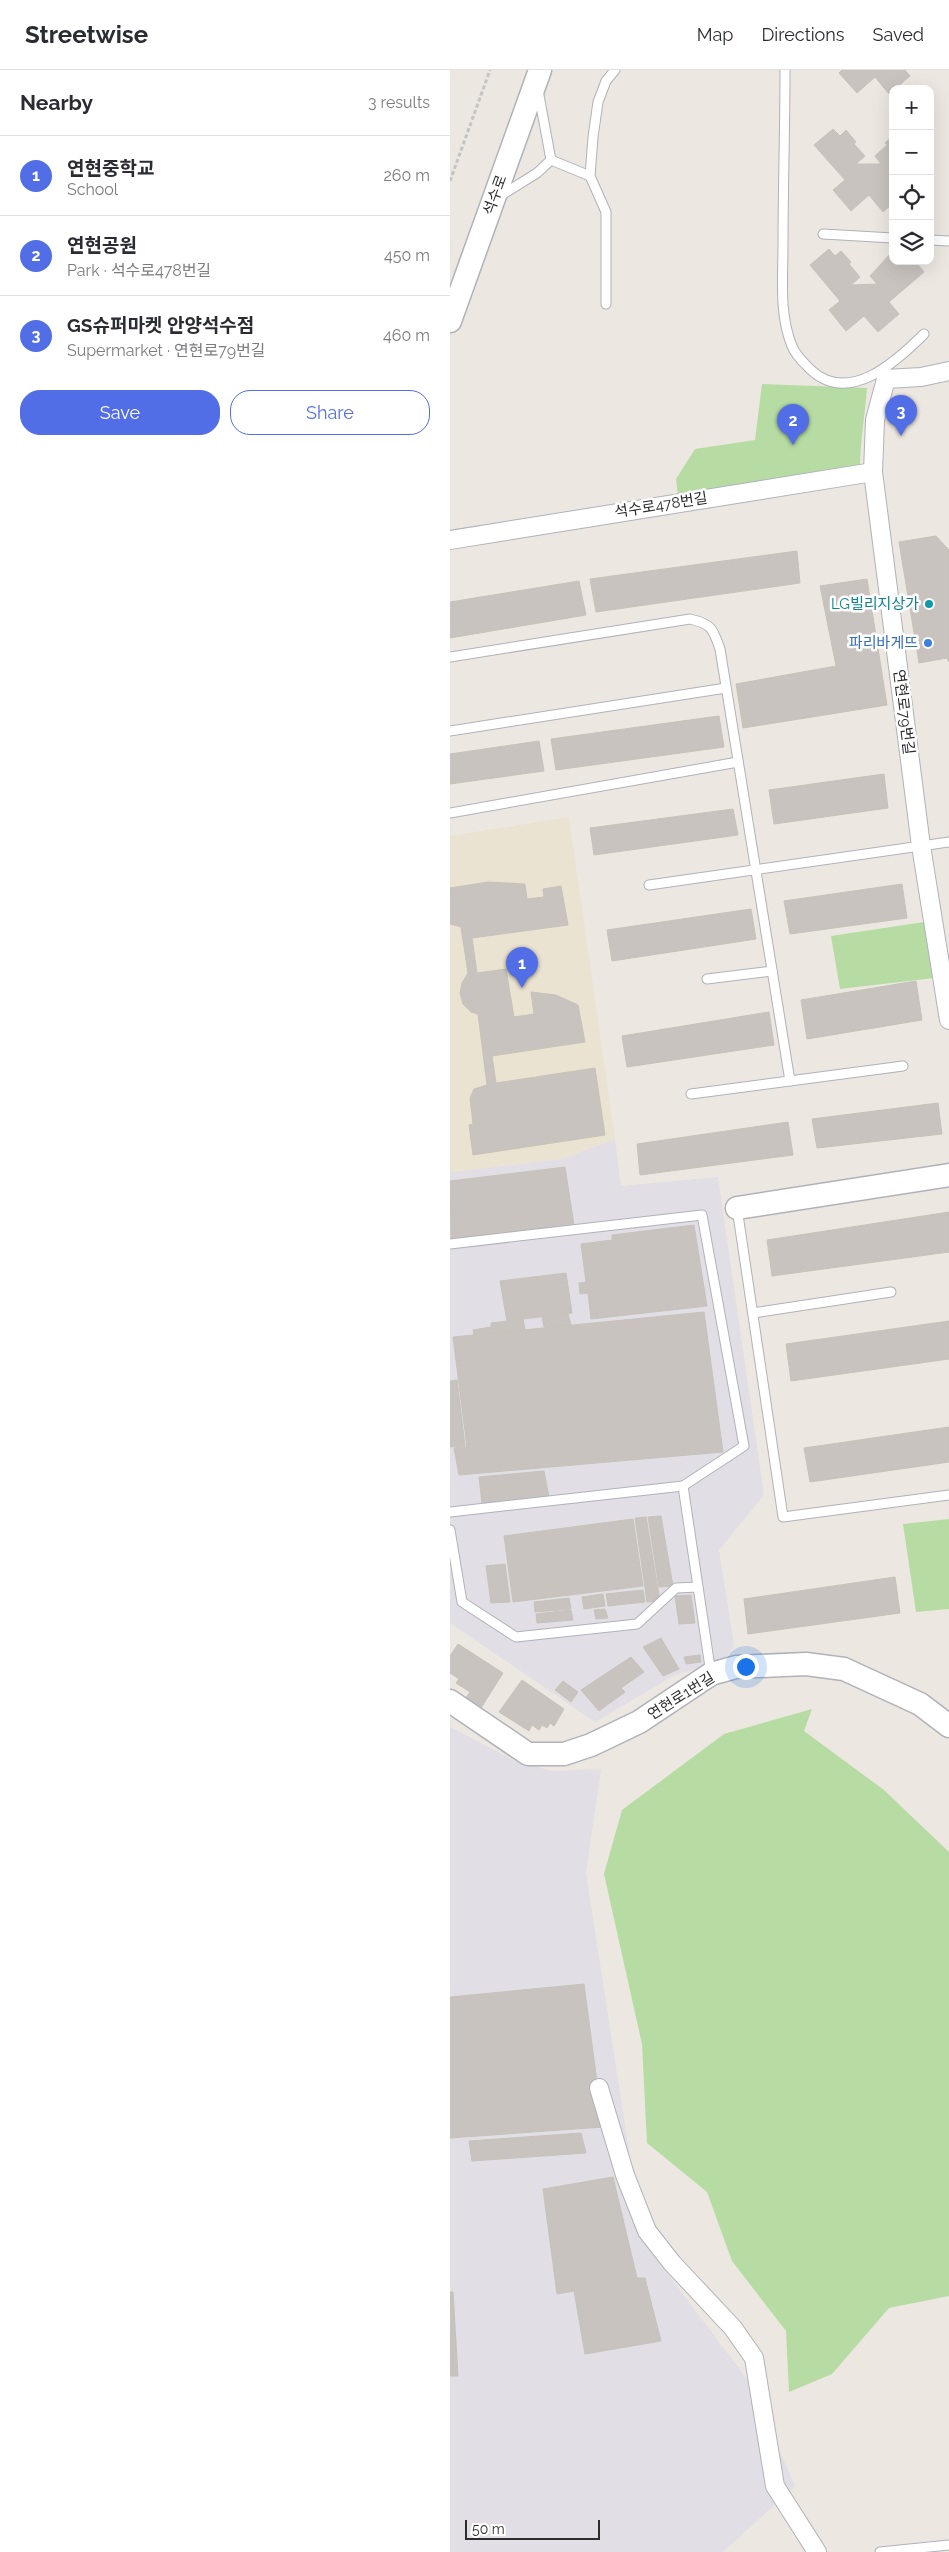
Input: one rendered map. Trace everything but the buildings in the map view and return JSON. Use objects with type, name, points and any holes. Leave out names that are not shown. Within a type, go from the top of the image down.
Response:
[{"type":"street","name":"석수로","points":[[450,320],[538,75]]},
{"type":"street","name":"연현로79번길","points":[[949,371],[921,377],[886,379],[874,420],[873,472],[921,846],[949,1020]]},
{"type":"street","name":"석수로478번길","points":[[450,540],[873,472]]},
{"type":"street","points":[[737,1208],[949,1175]]},
{"type":"street","name":"연현로1번길","points":[[450,1701],[528,1754],[564,1754],[591,1745],[639,1722],[711,1674],[736,1666],[806,1664],[844,1669],[920,1704],[949,1726]]},
{"type":"street","points":[[599,2088],[625,2175],[647,2231],[672,2262],[733,2328],[754,2358],[775,2486],[817,2552]]},
{"type":"lane","points":[[606,304],[606,212],[590,176],[598,102],[606,81],[615,70]]},
{"type":"lane","points":[[785,70],[783,303],[792,348],[815,374],[834,383],[854,383],[870,378],[885,368],[924,334]]},
{"type":"lane","points":[[538,75],[552,160]]},
{"type":"lane","points":[[552,160],[590,176]]},
{"type":"lane","points":[[493,200],[537,173],[552,160]]},
{"type":"lane","points":[[823,234],[889,238]]},
{"type":"lane","points":[[934,240],[949,241]]},
{"type":"lane","points":[[450,657],[690,619],[705,622],[714,631],[720,650],[790,1081]]},
{"type":"lane","points":[[450,731],[726,688]]},
{"type":"lane","points":[[450,813],[738,762]]},
{"type":"lane","points":[[649,885],[949,842]]},
{"type":"lane","points":[[707,979],[772,971]]},
{"type":"lane","points":[[691,1094],[903,1066]]},
{"type":"lane","points":[[737,1208],[783,1517],[949,1495]]},
{"type":"lane","points":[[450,1244],[702,1215],[744,1446],[683,1486],[450,1512]]},
{"type":"lane","points":[[752,1313],[891,1292]]},
{"type":"lane","points":[[683,1486],[711,1674]]},
{"type":"lane","points":[[450,1530],[462,1602],[516,1637],[638,1624],[676,1588],[698,1587]]},
{"type":"lane","points":[[880,2552],[949,2545]]},
{"type":"path","points":[[450,181],[490,70]]},
{"type":"shaded area","points":[[569,817],[615,1139],[561,1159],[450,1172],[450,836]]},
{"type":"shaded area","points":[[615,1139],[621,1186],[718,1177],[764,1495],[719,1550],[734,1645],[725,1660],[673,1676],[595,1722],[450,1623],[450,1172],[561,1159]]},
{"type":"shaded area","points":[[450,1727],[519,1763],[554,1771],[601,1769],[586,1873],[643,2241],[750,2383],[795,2486],[723,2552],[450,2552]]},
{"type":"green space","points":[[762,384],[867,388],[860,469],[678,496],[676,479],[695,449],[755,440]]},
{"type":"green space","points":[[924,922],[934,978],[840,989],[831,936]]},
{"type":"green space","points":[[949,1519],[949,1609],[916,1612],[903,1524]]},
{"type":"green space","points":[[812,1709],[804,1731],[884,1790],[949,1852],[949,2296],[889,2308],[832,2374],[789,2392],[786,2331],[732,2261],[707,2192],[647,2143],[642,2044],[604,1874],[622,1810],[724,1734]]},
{"type":"place","name":"GS슈퍼마켓 안양석수점","points":[[901,436]]},
{"type":"place","name":"연현공원","points":[[793,445]]},
{"type":"place","name":"LG빌리지상가","points":[[929,604]]},
{"type":"place","name":"파리바게뜨","points":[[928,643]]},
{"type":"place","name":"연현중학교","points":[[522,988]]}]
